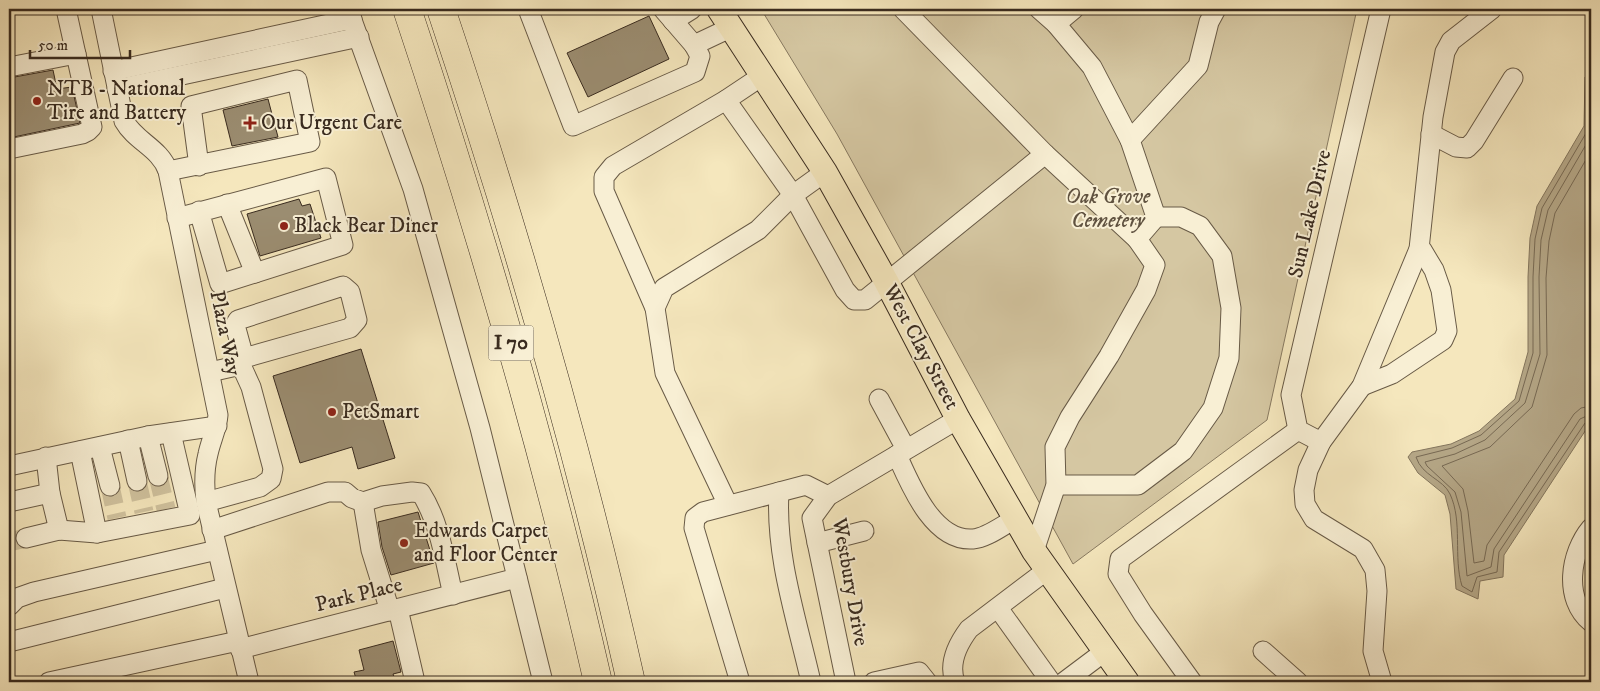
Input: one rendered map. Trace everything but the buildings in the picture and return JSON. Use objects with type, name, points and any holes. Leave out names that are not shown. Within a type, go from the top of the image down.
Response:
[{"type":"highway","name":"I 70","points":[[407,9],[507,329],[555,503],[598,682]]},
{"type":"highway","name":"I 70","points":[[441,9],[486,147],[545,344],[586,492],[631,682]]},
{"type":"main road","name":"West Clay Street","points":[[724,18],[824,172],[886,281],[958,419],[1034,551],[1127,682]]},
{"type":"street","points":[[9,149],[82,134],[92,127],[66,9]]},
{"type":"street","name":"Plaza Way","points":[[100,9],[124,121],[130,132],[159,154],[168,171],[218,415],[218,426],[208,453],[204,478],[206,502],[225,588],[249,682]]},
{"type":"street","points":[[528,9],[572,126],[695,72],[700,56],[668,15],[692,9]]},
{"type":"street","points":[[903,9],[1045,154],[1136,238],[1155,265],[1146,290],[1109,356],[1070,417],[1055,447],[1056,485],[1034,551]]},
{"type":"street","points":[[1039,9],[1056,24],[1092,67],[1130,140],[1156,216]]},
{"type":"street","points":[[1056,24],[1074,9]]},
{"type":"street","name":"Sun Lake Drive","points":[[1298,430],[1291,394],[1381,9]]},
{"type":"street","points":[[1378,681],[1374,651],[1377,591],[1375,570],[1362,549],[1314,518],[1306,504],[1304,490],[1308,470],[1322,442],[1362,386],[1419,249],[1431,134],[1445,52],[1451,41],[1492,9]]},
{"type":"street","points":[[1130,140],[1198,66],[1208,13]]},
{"type":"street","points":[[115,80],[350,14],[413,189],[480,428],[543,682]]},
{"type":"street","points":[[694,46],[724,18]]},
{"type":"street","points":[[115,80],[359,37]]},
{"type":"street","points":[[9,67],[76,54]]},
{"type":"street","points":[[728,505],[665,373],[655,308],[604,191],[604,177],[613,166],[726,100],[762,76]]},
{"type":"street","points":[[1431,134],[1456,147],[1467,148],[1474,141],[1513,78]]},
{"type":"street","points":[[168,171],[199,166],[310,142],[297,80],[191,106],[199,166]]},
{"type":"street","points":[[726,100],[793,195],[845,290],[854,300],[864,300],[1045,154]]},
{"type":"street","points":[[655,308],[664,288],[758,230],[793,195],[824,172]]},
{"type":"street","points":[[177,218],[199,211],[326,178],[343,245],[220,284],[199,211]]},
{"type":"street","points":[[227,204],[255,273]]},
{"type":"street","points":[[1136,238],[1156,216]]},
{"type":"street","points":[[1056,485],[1138,485],[1183,451],[1213,408],[1229,358],[1231,308],[1222,256],[1200,226],[1181,217],[1156,216]]},
{"type":"street","points":[[1362,386],[1392,374],[1443,340],[1447,331],[1444,301],[1434,270],[1422,250],[1419,249]]},
{"type":"street","points":[[206,502],[260,486],[271,479],[273,469],[243,361],[236,325],[238,320],[343,286],[350,292],[357,320],[350,328],[243,361],[210,372]]},
{"type":"street","points":[[879,399],[918,499],[931,518],[943,529],[960,538],[974,539],[1015,519]]},
{"type":"street","name":"Westbury Drive","points":[[846,682],[812,518],[828,496],[958,419]]},
{"type":"street","points":[[9,466],[148,436],[218,426]]},
{"type":"street","points":[[1192,682],[1142,614],[1118,574],[1120,559],[1298,430],[1322,442]]},
{"type":"street","points":[[26,538],[59,530],[97,533],[118,523],[167,514],[190,515],[171,433]]},
{"type":"street","points":[[148,436],[158,476]]},
{"type":"street","points":[[128,440],[137,481]]},
{"type":"street","points":[[100,447],[110,486]]},
{"type":"street","points":[[80,451],[97,533]]},
{"type":"street","points":[[46,457],[50,494],[59,530]]},
{"type":"street","points":[[740,682],[694,528],[695,518],[702,512],[806,485],[828,496]]},
{"type":"street","points":[[212,530],[328,492],[345,492],[352,498],[363,502],[382,496],[412,492],[421,493],[428,504],[441,542],[453,595]]},
{"type":"street","points":[[779,492],[778,518],[781,548],[811,682]]},
{"type":"street","points":[[9,502],[50,494]]},
{"type":"street","points":[[363,502],[372,550],[394,610],[415,682]]},
{"type":"street","points":[[1591,528],[1584,536],[1572,565],[1575,598],[1591,622]]},
{"type":"street","points":[[817,543],[864,531]]},
{"type":"street","points":[[9,606],[17,598],[34,592],[217,550]]},
{"type":"street","points":[[955,682],[952,662],[960,641],[969,629],[1047,570]]},
{"type":"street","name":"Park Place","points":[[49,682],[239,645],[394,610],[517,578]]},
{"type":"street","points":[[9,642],[225,588]]},
{"type":"street","points":[[998,608],[1051,682]]},
{"type":"street","points":[[1064,682],[1104,652]]},
{"type":"street","points":[[1263,652],[1298,682]]},
{"type":"street","points":[[874,682],[919,672],[927,682]]},
{"type":"green space","name":"Oak Grove Cemetery","points":[[761,9],[1357,9],[1267,420],[1073,564],[837,134]]},
{"type":"water","points":[[1591,76],[1591,422],[1504,555],[1503,577],[1480,581],[1478,599],[1456,589],[1450,514],[1445,495],[1418,473],[1408,457],[1412,452],[1451,444],[1479,431],[1515,399],[1528,352],[1530,238],[1537,206],[1584,126],[1585,77]]},
{"type":"tunnel","points":[[158,476],[166,509]]},
{"type":"tunnel","points":[[137,481],[144,512]]},
{"type":"tunnel","points":[[110,486],[117,518]]},
{"type":"tunnel","points":[[9,542],[26,538]]},
{"type":"place","name":"NTB - National Tire and Battery","points":[[37,101]]},
{"type":"place","name":"Our Urgent Care","points":[[250,123]]},
{"type":"place","name":"Black Bear Diner","points":[[284,226]]},
{"type":"place","name":"PetSmart","points":[[332,412]]},
{"type":"place","name":"Edwards Carpet and Floor Center","points":[[404,543]]}]
